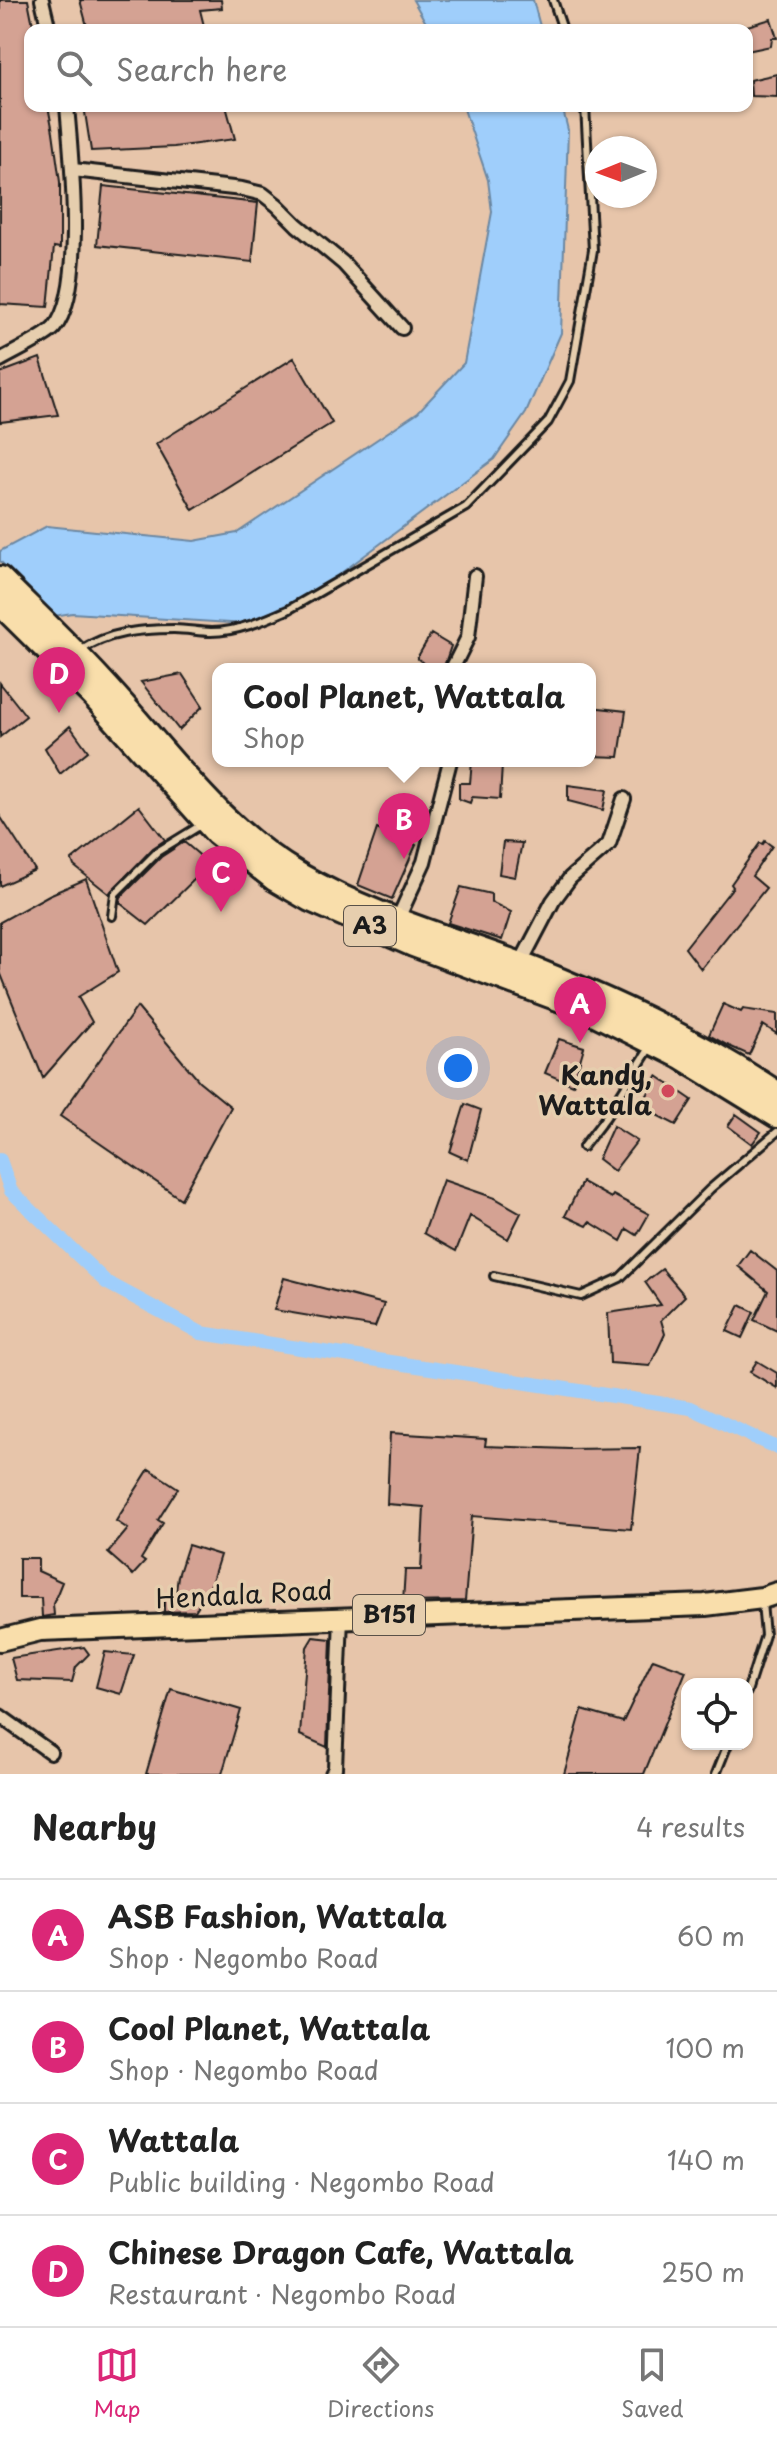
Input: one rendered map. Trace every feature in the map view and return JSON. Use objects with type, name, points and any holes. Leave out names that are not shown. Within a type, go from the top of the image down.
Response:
[{"type":"highway","name":"A3","points":[[0,578],[93,696],[213,816]]},
{"type":"highway","name":"A3","points":[[0,604],[76,654],[213,816],[227,843],[274,879],[310,900],[520,964],[650,1019],[704,1047],[777,1093]]},
{"type":"highway","name":"A3","points":[[395,927],[585,1009],[681,1057],[777,1116]]},
{"type":"main road","name":"Hendala Road","points":[[0,1640],[40,1630],[705,1605],[769,1595]]},
{"type":"street","points":[[42,0],[48,24]]},
{"type":"street","points":[[0,360],[54,328],[68,292],[75,242],[68,112]]},
{"type":"street","points":[[73,170],[263,194],[343,263],[402,328]]},
{"type":"street","points":[[455,663],[468,637],[475,576]]},
{"type":"street","points":[[395,927],[424,862],[448,767]]},
{"type":"street","points":[[520,964],[553,901],[570,878],[609,844],[624,799]]},
{"type":"street","points":[[332,1774],[335,1768],[341,1617]]},
{"type":"street","points":[[0,1716],[50,1752]]},
{"type":"lane","points":[[553,0],[561,24]]},
{"type":"lane","points":[[76,654],[98,639],[114,634],[175,629],[213,632],[259,622],[288,610],[466,507],[548,422],[570,381],[593,250],[585,112]]},
{"type":"lane","points":[[112,916],[115,894],[157,852],[213,816]]},
{"type":"lane","points":[[583,1147],[653,1043]]},
{"type":"lane","points":[[494,1276],[581,1296],[620,1278],[710,1189],[777,1132]]},
{"type":"lane","points":[[751,1678],[765,1635],[769,1595]]},
{"type":"lane","points":[[716,1774],[726,1750]]},
{"type":"water","points":[[413,0],[533,0],[539,24],[427,24]]},
{"type":"water","points":[[465,112],[564,112],[568,130],[561,333],[526,413],[494,459],[321,588],[246,624],[72,613],[54,616],[0,561],[0,551],[47,526],[194,541],[237,533],[418,412],[464,363],[492,212],[488,180]]},
{"type":"building","points":[[0,0],[28,0],[33,24],[24,24],[24,112],[49,112],[60,182],[60,248],[54,247],[48,307],[0,304]]},
{"type":"building","points":[[80,0],[221,0],[222,8],[200,10],[204,24],[86,24]]},
{"type":"building","points":[[771,19],[777,38],[772,38],[771,46],[753,50],[753,24]]},
{"type":"building","points":[[777,74],[777,97],[753,96],[753,79]]},
{"type":"building","points":[[85,112],[228,112],[235,139],[174,147],[91,151]]},
{"type":"building","points":[[103,186],[258,203],[252,262],[97,245]]},
{"type":"building","points":[[40,358],[58,415],[0,422],[0,373]]},
{"type":"building","points":[[294,358],[332,423],[193,510],[156,444]]},
{"type":"building","points":[[431,634],[451,646],[445,663],[423,663],[417,658]]},
{"type":"building","points":[[182,674],[203,706],[179,730],[141,682]]},
{"type":"building","points":[[0,683],[26,716],[0,737]]},
{"type":"building","points":[[596,708],[626,711],[619,757],[596,756]]},
{"type":"building","points":[[70,726],[88,751],[60,774],[45,748]]},
{"type":"building","points":[[471,767],[502,767],[500,799],[472,797],[470,803],[459,799],[459,783],[470,783]]},
{"type":"building","points":[[568,785],[607,790],[603,810],[568,801]]},
{"type":"building","points":[[139,806],[165,840],[153,848],[109,894],[74,866],[72,860]]},
{"type":"building","points":[[0,816],[35,870],[0,886]]},
{"type":"building","points":[[377,829],[416,845],[392,899],[358,885]]},
{"type":"building","points":[[765,841],[772,846],[752,876],[766,888],[701,969],[685,948],[733,887],[731,884],[760,843]]},
{"type":"building","points":[[184,842],[210,864],[148,925],[120,903],[121,897],[161,857]]},
{"type":"building","points":[[503,842],[522,843],[515,877],[499,874]]},
{"type":"building","points":[[86,879],[118,972],[78,997],[92,1022],[43,1078],[0,972],[0,922]]},
{"type":"building","points":[[461,887],[491,894],[491,902],[511,912],[502,940],[448,923]]},
{"type":"building","points":[[723,1004],[741,1012],[743,1009],[777,1014],[777,1034],[763,1025],[749,1055],[709,1035]]},
{"type":"building","points":[[137,1007],[199,1081],[231,1107],[181,1199],[60,1116]]},
{"type":"building","points":[[559,1039],[584,1047],[573,1085],[545,1073]]},
{"type":"building","points":[[657,1076],[692,1100],[676,1125],[641,1107]]},
{"type":"building","points":[[465,1104],[481,1110],[468,1160],[450,1152]]},
{"type":"building","points":[[736,1114],[761,1132],[752,1144],[728,1126]]},
{"type":"building","points":[[613,1126],[637,1141],[614,1171],[598,1159]]},
{"type":"building","points":[[443,1180],[495,1198],[521,1213],[508,1239],[470,1216],[456,1251],[424,1233]]},
{"type":"building","points":[[582,1182],[649,1214],[637,1235],[627,1229],[621,1241],[590,1222],[587,1226],[565,1216]]},
{"type":"building","points":[[750,1250],[777,1271],[777,1331],[754,1320],[768,1291],[738,1266]]},
{"type":"building","points":[[662,1269],[685,1296],[661,1320],[665,1334],[650,1366],[610,1363],[608,1313],[661,1305],[645,1282]]},
{"type":"building","points":[[284,1278],[384,1304],[375,1327],[274,1310]]},
{"type":"building","points":[[740,1305],[754,1312],[742,1338],[727,1331]]},
{"type":"building","points":[[757,1361],[777,1373],[777,1388],[750,1372]]},
{"type":"building","points":[[390,1433],[486,1439],[485,1446],[640,1448],[631,1529],[472,1516],[465,1601],[403,1602],[405,1570],[421,1570],[424,1507],[387,1504]]},
{"type":"building","points":[[149,1469],[178,1488],[158,1520],[163,1523],[141,1559],[145,1562],[133,1575],[108,1553],[128,1529],[116,1521]]},
{"type":"building","points":[[188,1545],[220,1555],[210,1587],[195,1611],[164,1612],[164,1598],[175,1599],[178,1576]]},
{"type":"building","points":[[19,1558],[38,1558],[38,1571],[62,1582],[53,1604],[54,1615],[42,1617],[41,1598],[19,1598]]},
{"type":"building","points":[[313,1637],[331,1639],[327,1747],[300,1735],[307,1647]]},
{"type":"building","points":[[84,1647],[89,1654],[76,1667],[72,1682],[17,1680],[11,1658]]},
{"type":"building","points":[[105,1652],[134,1655],[121,1694],[96,1687]]},
{"type":"building","points":[[653,1659],[686,1671],[644,1774],[564,1774],[582,1710],[623,1722]]},
{"type":"building","points":[[171,1689],[241,1710],[222,1774],[146,1774]]},
{"type":"waterway","points":[[0,1160],[11,1191],[106,1282],[201,1333],[691,1408],[777,1448]]},
{"type":"place","name":"Chinese Dragon Cafe, Wattala","points":[[59,713]]},
{"type":"place","name":"Cool Planet, Wattala","points":[[404,859]]},
{"type":"place","name":"Wattala","points":[[221,912]]},
{"type":"place","name":"ASB Fashion, Wattala","points":[[580,1043]]},
{"type":"place","name":"Kandy, Wattala","points":[[668,1091]]}]
